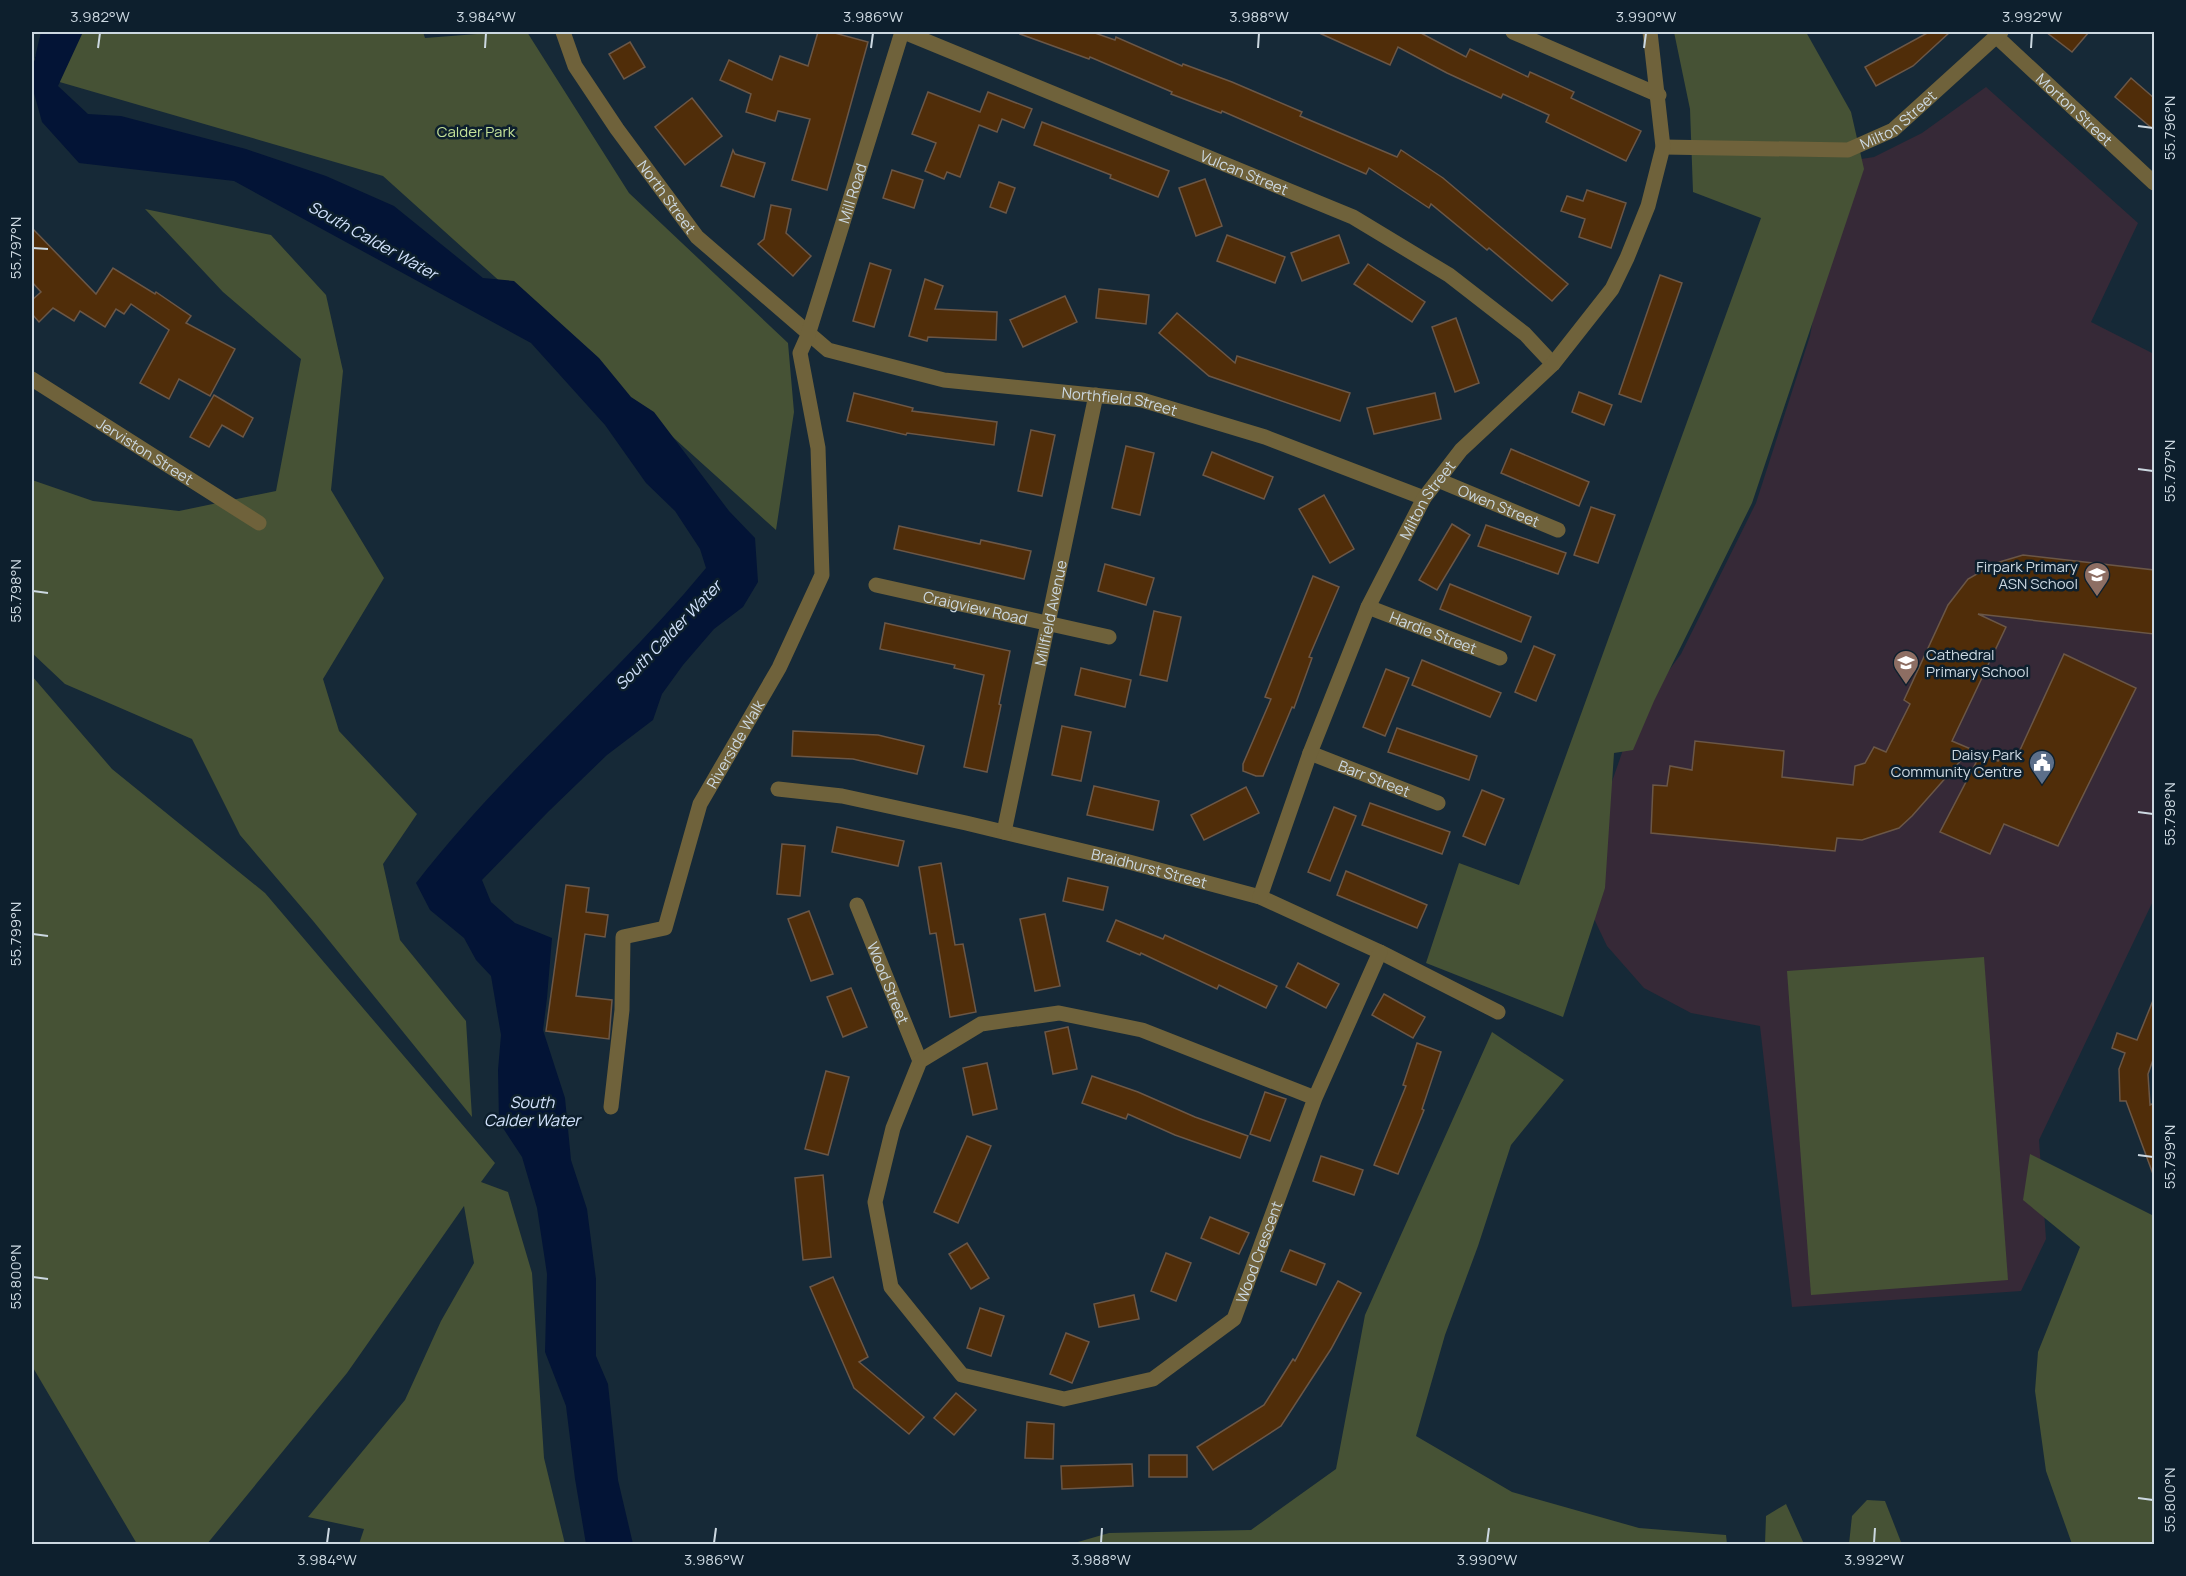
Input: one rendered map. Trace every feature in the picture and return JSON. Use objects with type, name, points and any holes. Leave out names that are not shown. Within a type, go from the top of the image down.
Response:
[{"type":"street","name":"North Street","points":[[563,32],[574,66],[617,129],[697,237],[808,335]]},
{"type":"street","name":"Mill Road","points":[[800,354],[808,335],[903,32]]},
{"type":"street","name":"Vulcan Street","points":[[903,32],[1353,217],[1449,275],[1525,334],[1553,364]]},
{"type":"street","points":[[1513,32],[1659,95]]},
{"type":"street","name":"Milton Street","points":[[1260,897],[1310,753],[1368,607],[1424,498],[1461,450],[1553,364],[1612,289],[1627,258],[1648,206],[1664,147],[1650,32]]},
{"type":"street","name":"Milton Street","points":[[1664,147],[1848,150],[1893,130],[1999,34]]},
{"type":"street","name":"Morton Street","points":[[1999,34],[2154,183]]},
{"type":"street","name":"Northfield Street","points":[[808,335],[828,350],[944,380],[1142,400],[1265,437],[1424,498]]},
{"type":"street","name":"Riverside Walk","points":[[611,1107],[622,1010],[623,937],[665,928],[700,804],[779,668],[822,575],[818,448],[800,354]]},
{"type":"street","name":"Jerviston Street","points":[[32,379],[259,523]]},
{"type":"street","name":"Millfield Avenue","points":[[1004,832],[1096,394]]},
{"type":"street","name":"Owen Street","points":[[1438,480],[1558,530]]},
{"type":"street","name":"Craigview Road","points":[[876,585],[1109,638]]},
{"type":"street","name":"Hardie Street","points":[[1368,607],[1500,658]]},
{"type":"street","name":"Barr Street","points":[[1310,753],[1438,803]]},
{"type":"street","name":"Braidhurst Street","points":[[778,789],[842,796],[1004,832],[1260,897],[1380,952],[1498,1012]]},
{"type":"street","name":"Wood Street","points":[[857,905],[920,1061]]},
{"type":"street","name":"Wood Crescent","points":[[920,1061],[893,1128],[875,1202],[891,1287],[962,1375],[1064,1399],[1153,1379],[1234,1319],[1315,1098],[1380,952]]},
{"type":"street","points":[[920,1061],[981,1024],[1059,1013],[1142,1030],[1315,1098]]},
{"type":"shaded area","name":"Cathedral Primary School","points":[[1986,87],[2138,223],[2091,322],[2154,354],[2154,899],[2039,1140],[2046,1239],[2021,1291],[1792,1307],[1760,1026],[1691,1013],[1644,988],[1607,946],[1577,883],[1634,718],[1681,654],[1756,503],[1810,336],[1827,244],[1823,165],[1874,157],[1922,133]]},
{"type":"green space","name":"Calder Park","points":[[45,32],[423,32],[425,38],[527,32],[629,193],[788,343],[794,412],[776,530],[383,176],[32,74],[32,65]]},
{"type":"green space","points":[[1674,32],[1806,32],[1851,112],[1864,169],[1752,503],[1654,701],[1633,750],[1614,753],[1605,888],[1563,1017],[1426,963],[1459,863],[1519,885],[1761,218],[1693,192],[1690,109]]},
{"type":"green space","points":[[145,209],[271,235],[326,295],[343,371],[331,490],[384,578],[323,679],[339,731],[417,814],[383,864],[400,940],[466,1021],[472,1117],[314,922],[240,835],[192,739],[65,684],[32,653],[32,480],[93,501],[179,511],[276,491],[301,359],[223,292]]},
{"type":"green space","points":[[32,676],[112,769],[265,893],[495,1163],[481,1182],[508,1192],[532,1273],[544,1458],[565,1544],[359,1544],[364,1529],[308,1517],[405,1400],[441,1321],[474,1263],[464,1206],[347,1373],[207,1544],[137,1544],[32,1366]]},
{"type":"green space","points":[[1984,957],[2008,1280],[1811,1295],[1787,971]]},
{"type":"green space","points":[[1492,1032],[1564,1080],[1511,1145],[1478,1246],[1445,1335],[1416,1436],[1512,1492],[1639,1528],[1726,1535],[1727,1544],[1071,1544],[1109,1533],[1251,1530],[1336,1469],[1365,1315]]},
{"type":"green space","points":[[2030,1154],[2154,1216],[2154,1544],[2072,1544],[2046,1471],[2035,1391],[2038,1352],[2080,1247],[2023,1200]]},
{"type":"green space","points":[[1867,1500],[1885,1501],[1901,1544],[1849,1544],[1852,1516]]},
{"type":"green space","points":[[1786,1504],[1804,1544],[1765,1544],[1766,1516]]},
{"type":"water","name":"South Calder Water","points":[[41,32],[83,32],[58,86],[88,114],[121,116],[246,149],[326,176],[394,206],[483,278],[514,281],[599,358],[631,397],[654,412],[729,511],[755,538],[758,582],[743,607],[714,629],[683,665],[662,694],[653,720],[607,755],[482,880],[491,902],[515,923],[552,938],[543,1030],[565,1098],[571,1160],[587,1209],[596,1279],[596,1356],[608,1384],[618,1480],[633,1544],[586,1544],[566,1406],[545,1352],[547,1274],[537,1208],[522,1157],[499,1122],[498,1070],[501,1035],[491,976],[476,960],[464,938],[430,910],[416,883],[485,802],[635,648],[706,568],[700,549],[675,511],[646,483],[605,425],[531,343],[234,181],[79,163],[42,122],[32,86],[32,70]]},
{"type":"building","points":[[818,32],[831,32],[868,42],[827,190],[792,180],[810,119],[778,111],[775,121],[746,112],[751,94],[720,80],[729,60],[772,80],[780,56],[808,66]]},
{"type":"building","points":[[1021,32],[1092,32],[1115,40],[1116,37],[1182,66],[1183,64],[1232,82],[1302,112],[1300,116],[1397,157],[1401,150],[1443,178],[1568,284],[1552,301],[1489,248],[1487,250],[1431,204],[1429,208],[1369,168],[1366,174],[1222,111],[1221,113],[1171,94],[1172,92],[1090,57],[1089,59],[1020,34]]},
{"type":"building","points":[[1317,32],[1419,32],[1466,57],[1470,49],[1528,77],[1530,72],[1574,92],[1571,98],[1641,131],[1626,161],[1546,122],[1549,115],[1503,94],[1501,98],[1398,47],[1390,65]]},
{"type":"building","points":[[1929,32],[1950,32],[1913,66],[1876,86],[1865,67]]},
{"type":"building","points":[[2046,32],[2089,32],[2072,52]]},
{"type":"building","points":[[630,42],[645,67],[624,79],[609,54]]},
{"type":"building","points":[[2131,78],[2154,98],[2154,130],[2115,97]]},
{"type":"building","points":[[928,92],[980,112],[988,92],[1032,109],[1024,128],[1002,119],[997,132],[979,125],[960,177],[947,172],[944,179],[925,171],[936,143],[912,134]]},
{"type":"building","points":[[692,98],[722,136],[685,165],[655,127]]},
{"type":"building","points":[[1042,122],[1169,171],[1158,197],[1110,178],[1111,175],[1034,145]]},
{"type":"building","points":[[733,150],[735,154],[765,163],[754,197],[721,186]]},
{"type":"building","points":[[892,170],[923,180],[914,208],[883,198]]},
{"type":"building","points":[[1205,179],[1222,226],[1196,236],[1179,188]]},
{"type":"building","points":[[999,182],[1015,188],[1006,213],[990,207]]},
{"type":"building","points":[[1587,190],[1626,203],[1611,248],[1579,237],[1585,219],[1561,211],[1567,196],[1583,201]]},
{"type":"building","points":[[771,205],[791,209],[786,233],[811,256],[793,276],[758,244],[764,239]]},
{"type":"building","points":[[32,228],[96,294],[113,268],[155,294],[156,292],[191,316],[186,323],[235,349],[210,396],[179,379],[169,399],[140,383],[169,330],[131,304],[124,314],[116,309],[105,327],[80,311],[74,321],[53,308],[39,322],[32,314],[32,300],[41,292],[32,282]]},
{"type":"building","points":[[1227,235],[1285,257],[1275,283],[1217,261]]},
{"type":"building","points":[[1339,235],[1349,263],[1302,281],[1291,253]]},
{"type":"building","points":[[870,263],[891,270],[874,327],[853,321]]},
{"type":"building","points":[[1368,264],[1425,302],[1412,322],[1354,284]]},
{"type":"building","points":[[1660,275],[1682,283],[1641,402],[1619,394]]},
{"type":"building","points":[[925,279],[943,286],[935,309],[997,312],[996,340],[928,337],[927,341],[909,336]]},
{"type":"building","points":[[1099,289],[1149,295],[1146,324],[1096,318]]},
{"type":"building","points":[[1065,296],[1077,322],[1023,347],[1010,320]]},
{"type":"building","points":[[1177,313],[1235,363],[1237,356],[1350,393],[1340,421],[1209,376],[1159,333]]},
{"type":"building","points":[[1456,318],[1479,383],[1455,392],[1432,327]]},
{"type":"building","points":[[1579,392],[1612,405],[1604,425],[1572,412]]},
{"type":"building","points":[[854,393],[913,408],[912,411],[997,422],[994,445],[907,433],[906,435],[847,421]]},
{"type":"building","points":[[1435,393],[1441,419],[1374,434],[1367,408]]},
{"type":"building","points":[[214,395],[253,418],[243,437],[222,425],[209,447],[190,437]]},
{"type":"building","points":[[1031,430],[1055,435],[1042,496],[1018,491]]},
{"type":"building","points":[[1126,446],[1154,453],[1140,515],[1112,508]]},
{"type":"building","points":[[1511,449],[1589,482],[1579,506],[1501,473]]},
{"type":"building","points":[[1212,452],[1273,477],[1264,499],[1203,475]]},
{"type":"building","points":[[1324,495],[1354,549],[1330,563],[1299,509]]},
{"type":"building","points":[[1591,507],[1615,515],[1598,563],[1574,555]]},
{"type":"building","points":[[1452,524],[1470,535],[1437,590],[1419,580]]},
{"type":"building","points":[[1486,525],[1566,553],[1558,574],[1478,546]]},
{"type":"building","points":[[899,526],[980,544],[981,540],[1031,551],[1024,579],[894,549]]},
{"type":"building","points":[[2023,555],[2154,570],[2154,634],[1978,614],[2006,627],[1952,741],[1971,749],[1899,828],[1862,840],[1837,838],[1835,851],[1651,833],[1653,785],[1667,786],[1670,766],[1692,770],[1695,741],[1784,751],[1782,777],[1853,785],[1855,766],[1865,763],[1874,747],[1886,752],[1910,704],[1904,700],[1948,605],[1968,579],[1996,563]]},
{"type":"building","points":[[1105,564],[1154,578],[1146,605],[1098,591]]},
{"type":"building","points":[[1313,576],[1339,587],[1309,657],[1312,658],[1294,708],[1292,707],[1263,776],[1256,776],[1243,771],[1243,764],[1271,699],[1265,697]]},
{"type":"building","points":[[1450,584],[1531,617],[1521,642],[1440,609]]},
{"type":"building","points":[[1154,611],[1181,617],[1167,681],[1140,675]]},
{"type":"building","points":[[885,623],[1010,651],[987,772],[964,767],[984,675],[954,668],[955,665],[880,649]]},
{"type":"building","points":[[1534,646],[1555,655],[1536,701],[1515,692]]},
{"type":"building","points":[[2064,654],[2136,688],[2058,846],[2004,824],[1990,854],[1940,832],[1981,753],[1998,761],[2003,755],[2015,761]]},
{"type":"building","points":[[1422,660],[1501,693],[1490,717],[1412,685]]},
{"type":"building","points":[[1081,668],[1131,680],[1125,707],[1075,695]]},
{"type":"building","points":[[1386,669],[1409,678],[1385,736],[1363,727]]},
{"type":"building","points":[[1062,726],[1091,732],[1081,781],[1052,775]]},
{"type":"building","points":[[1397,728],[1477,756],[1469,780],[1388,752]]},
{"type":"building","points":[[793,731],[878,735],[924,746],[917,774],[853,759],[792,756]]},
{"type":"building","points":[[1094,786],[1159,801],[1153,830],[1087,815]]},
{"type":"building","points":[[1246,787],[1259,813],[1204,840],[1191,815]]},
{"type":"building","points":[[1482,790],[1504,799],[1485,845],[1463,836]]},
{"type":"building","points":[[1370,803],[1450,832],[1442,854],[1362,825]]},
{"type":"building","points":[[1334,807],[1356,816],[1330,881],[1308,872]]},
{"type":"building","points":[[837,827],[904,841],[898,866],[832,852]]},
{"type":"building","points":[[782,844],[805,846],[800,896],[777,894]]},
{"type":"building","points":[[941,863],[955,945],[963,944],[976,1012],[950,1017],[936,933],[930,934],[919,867]]},
{"type":"building","points":[[1346,871],[1427,905],[1417,928],[1337,895]]},
{"type":"building","points":[[1068,878],[1108,887],[1103,910],[1063,901]]},
{"type":"building","points":[[566,885],[589,888],[586,912],[608,915],[605,937],[585,934],[576,996],[612,1000],[609,1039],[546,1031]]},
{"type":"building","points":[[809,911],[833,974],[811,981],[788,919]]},
{"type":"building","points":[[1045,914],[1060,986],[1035,991],[1020,919]]},
{"type":"building","points":[[1116,920],[1163,939],[1165,935],[1277,986],[1266,1008],[1219,985],[1217,989],[1141,953],[1140,955],[1107,941]]},
{"type":"building","points":[[1298,963],[1339,984],[1326,1008],[1286,987]]},
{"type":"building","points":[[851,988],[867,1027],[843,1037],[827,997]]},
{"type":"building","points":[[1384,994],[1425,1017],[1413,1038],[1372,1015]]},
{"type":"building","points":[[2154,998],[2154,1057],[2148,1074],[2150,1105],[2154,1103],[2153,1174],[2126,1101],[2120,1101],[2119,1069],[2125,1053],[2112,1048],[2117,1033],[2137,1040]]},
{"type":"building","points":[[1068,1027],[1077,1069],[1053,1074],[1045,1032]]},
{"type":"building","points":[[1417,1043],[1441,1052],[1422,1109],[1424,1110],[1398,1174],[1374,1165],[1406,1086],[1403,1085]]},
{"type":"building","points":[[987,1063],[997,1109],[973,1115],[963,1068]]},
{"type":"building","points":[[826,1071],[849,1077],[828,1155],[805,1149]]},
{"type":"building","points":[[1092,1076],[1248,1136],[1240,1158],[1175,1135],[1128,1114],[1126,1119],[1082,1103]]},
{"type":"building","points":[[1265,1092],[1286,1099],[1270,1141],[1250,1134]]},
{"type":"building","points":[[967,1136],[991,1146],[958,1223],[934,1212]]},
{"type":"building","points":[[1321,1156],[1363,1170],[1354,1195],[1313,1181]]},
{"type":"building","points":[[823,1175],[831,1257],[803,1260],[795,1178]]},
{"type":"building","points":[[1210,1217],[1249,1233],[1239,1254],[1201,1238]]},
{"type":"building","points":[[967,1243],[989,1278],[971,1289],[949,1254]]},
{"type":"building","points":[[1290,1250],[1325,1264],[1316,1285],[1281,1271]]},
{"type":"building","points":[[1166,1253],[1191,1263],[1176,1301],[1151,1291]]},
{"type":"building","points":[[833,1277],[868,1357],[859,1362],[924,1417],[909,1434],[854,1388],[810,1287]]},
{"type":"building","points":[[1338,1281],[1361,1293],[1331,1349],[1281,1426],[1213,1470],[1197,1447],[1264,1405],[1293,1359],[1295,1361]]},
{"type":"building","points":[[1134,1295],[1139,1319],[1099,1327],[1094,1304]]},
{"type":"building","points":[[980,1308],[1004,1316],[991,1356],[967,1348]]},
{"type":"building","points":[[1066,1333],[1089,1342],[1072,1383],[1050,1374]]},
{"type":"building","points":[[956,1393],[976,1410],[954,1435],[934,1418]]},
{"type":"building","points":[[1027,1422],[1054,1424],[1053,1459],[1025,1458]]},
{"type":"building","points":[[1149,1455],[1187,1455],[1187,1477],[1149,1477]]},
{"type":"building","points":[[1132,1464],[1133,1486],[1062,1489],[1061,1466]]},
{"type":"place","name":"Firpark Primary ASN School","points":[[2097,598]]},
{"type":"place","name":"Cathedral Primary School","points":[[1906,686]]},
{"type":"place","name":"Daisy Park Community Centre","points":[[2042,786]]}]
